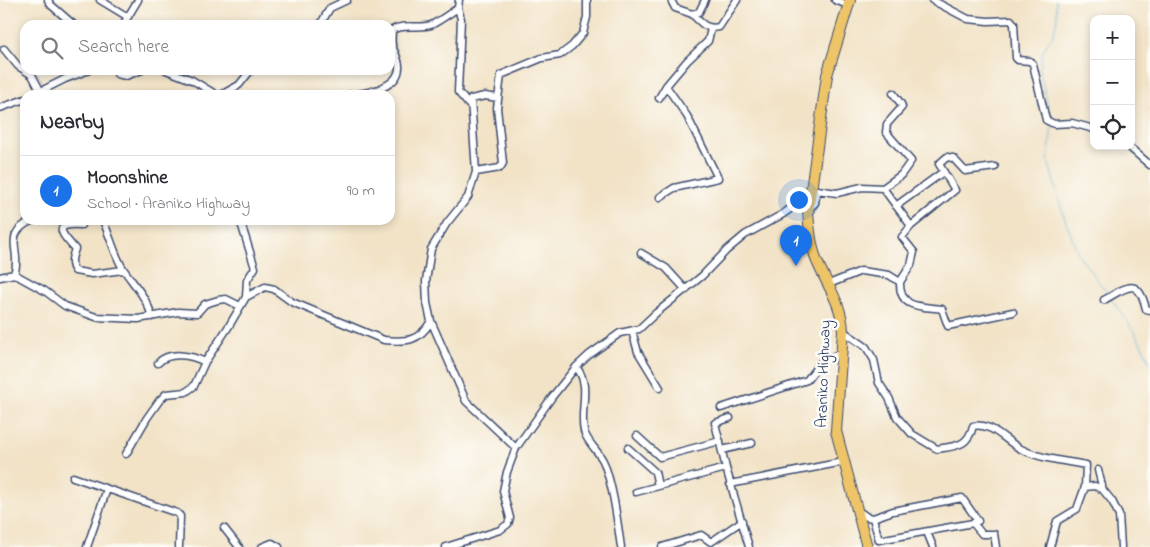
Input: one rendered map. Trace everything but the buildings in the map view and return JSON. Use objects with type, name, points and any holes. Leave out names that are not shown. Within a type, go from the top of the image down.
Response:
[{"type":"highway","name":"Araniko Highway","points":[[849,3],[827,75],[808,202],[810,234],[814,251],[840,306],[843,318],[836,431],[866,547]]},
{"type":"street","points":[[48,0],[68,20]]},
{"type":"street","points":[[100,0],[128,18],[138,0]]},
{"type":"street","points":[[323,20],[330,8],[347,0]]},
{"type":"street","points":[[459,0],[458,8],[461,19],[458,92],[470,106]]},
{"type":"street","points":[[476,172],[500,168],[504,164],[500,138],[498,98],[501,75],[542,58],[560,55],[572,46],[583,33],[587,17],[588,0]]},
{"type":"street","points":[[671,0],[675,8],[692,14],[704,26],[712,29],[720,27],[736,0]]},
{"type":"street","points":[[692,14],[699,12],[705,0]]},
{"type":"street","points":[[835,0],[849,3]]},
{"type":"street","points":[[932,0],[968,19],[988,21],[1011,20],[1013,22],[1016,58],[1018,60],[1030,61],[1033,64],[1046,120],[1052,124],[1072,123],[1090,128]]},
{"type":"street","points":[[395,28],[397,26],[413,28],[431,24],[458,8]]},
{"type":"street","points":[[659,98],[666,86],[708,41],[712,29]]},
{"type":"street","points":[[4,49],[20,67]]},
{"type":"street","points":[[376,90],[395,79],[399,68],[395,54]]},
{"type":"street","points":[[32,75],[40,90]]},
{"type":"street","points":[[46,90],[74,75]]},
{"type":"street","points":[[179,75],[209,90]]},
{"type":"street","points":[[230,90],[239,85],[247,75]]},
{"type":"street","points":[[660,197],[674,188],[718,178],[687,116],[666,86]]},
{"type":"street","points":[[446,547],[500,530],[508,524],[510,518],[503,491],[507,472],[516,448],[552,397],[576,367],[589,355],[613,336],[643,326],[656,313],[686,290],[726,250],[745,236],[801,201],[808,202],[811,207],[814,206],[817,190],[837,194],[862,186],[883,188],[901,175],[911,161],[886,132],[887,124],[902,108],[893,93]]},
{"type":"street","points":[[498,98],[485,96],[471,99],[476,172],[468,197],[447,223],[431,249],[426,281],[427,303],[430,321],[466,401],[516,448]]},
{"type":"street","points":[[0,108],[20,101]]},
{"type":"street","points":[[1133,150],[1150,165]]},
{"type":"street","points":[[994,167],[965,171],[954,158],[947,157],[939,164],[955,190],[911,226],[902,237],[914,252],[911,265],[900,282],[900,292],[903,298],[910,304],[942,309],[948,326],[1013,312]]},
{"type":"street","points":[[896,206],[943,172]]},
{"type":"street","points":[[883,188],[911,226]]},
{"type":"street","points":[[14,274],[16,269],[10,250],[9,238],[16,227],[21,225]]},
{"type":"street","points":[[66,225],[62,230],[63,236],[75,249],[72,258],[72,268],[75,271],[92,274],[123,270]]},
{"type":"street","points":[[105,225],[123,270],[148,302],[152,317]]},
{"type":"street","points":[[242,225],[255,268],[247,280],[246,297]]},
{"type":"street","points":[[641,253],[666,268],[686,290]]},
{"type":"street","points":[[829,284],[861,271],[889,275],[900,282]]},
{"type":"street","points":[[2,278],[14,274],[45,291],[65,306],[96,317],[138,319],[178,312],[197,313],[205,304],[226,299],[240,306]]},
{"type":"street","points":[[1104,300],[1129,286],[1136,287],[1140,292],[1146,309],[1150,310]]},
{"type":"street","points":[[126,454],[159,401],[166,394],[188,392],[195,384],[204,362],[246,297],[266,287],[274,289],[292,302],[384,340],[400,342],[410,340],[418,336],[430,321]]},
{"type":"street","points":[[632,331],[638,352],[660,388]]},
{"type":"street","points":[[843,331],[866,347],[874,360],[879,383],[889,398],[897,417],[912,434],[937,449],[962,444],[970,436],[973,426],[981,425],[993,429],[1002,437],[1033,454],[1086,465],[1085,487],[1077,509],[1057,521],[1050,547]]},
{"type":"street","points":[[721,408],[807,380],[820,363],[842,352]]},
{"type":"street","points":[[158,363],[163,358],[179,356],[193,357],[204,362]]},
{"type":"street","points":[[576,367],[580,371],[584,391],[584,434],[604,462],[611,489],[621,547]]},
{"type":"street","points":[[730,418],[715,423],[730,484],[749,547]]},
{"type":"street","points":[[637,436],[660,457],[720,441]]},
{"type":"street","points":[[722,450],[752,443]]},
{"type":"street","points":[[628,448],[655,472],[658,486]]},
{"type":"street","points":[[730,484],[843,462]]},
{"type":"street","points":[[636,492],[726,468]]},
{"type":"street","points":[[1098,470],[1103,490]]},
{"type":"street","points":[[73,477],[177,513],[180,516],[178,547]]},
{"type":"street","points":[[1085,487],[1095,486],[1103,490],[1112,501],[1119,515],[1121,547]]},
{"type":"street","points":[[87,547],[107,489]]},
{"type":"street","points":[[856,509],[867,517],[872,518],[893,511],[962,498],[978,521],[879,540],[872,518]]},
{"type":"street","points":[[662,547],[701,535],[710,542],[742,520]]},
{"type":"street","points":[[973,523],[982,534],[994,534],[996,547]]},
{"type":"street","points":[[224,528],[239,547]]},
{"type":"street","points":[[927,532],[933,547]]},
{"type":"street","points":[[262,547],[272,543],[279,547]]},
{"type":"waterway","points":[[1051,119],[1040,72],[1042,53],[1054,33],[1057,19],[1056,0]]},
{"type":"waterway","points":[[1052,126],[1048,161],[1063,214],[1079,256],[1108,294]]},
{"type":"waterway","points":[[1111,299],[1138,338],[1150,363]]},
{"type":"place","name":"Moonshine","points":[[796,266]]}]
